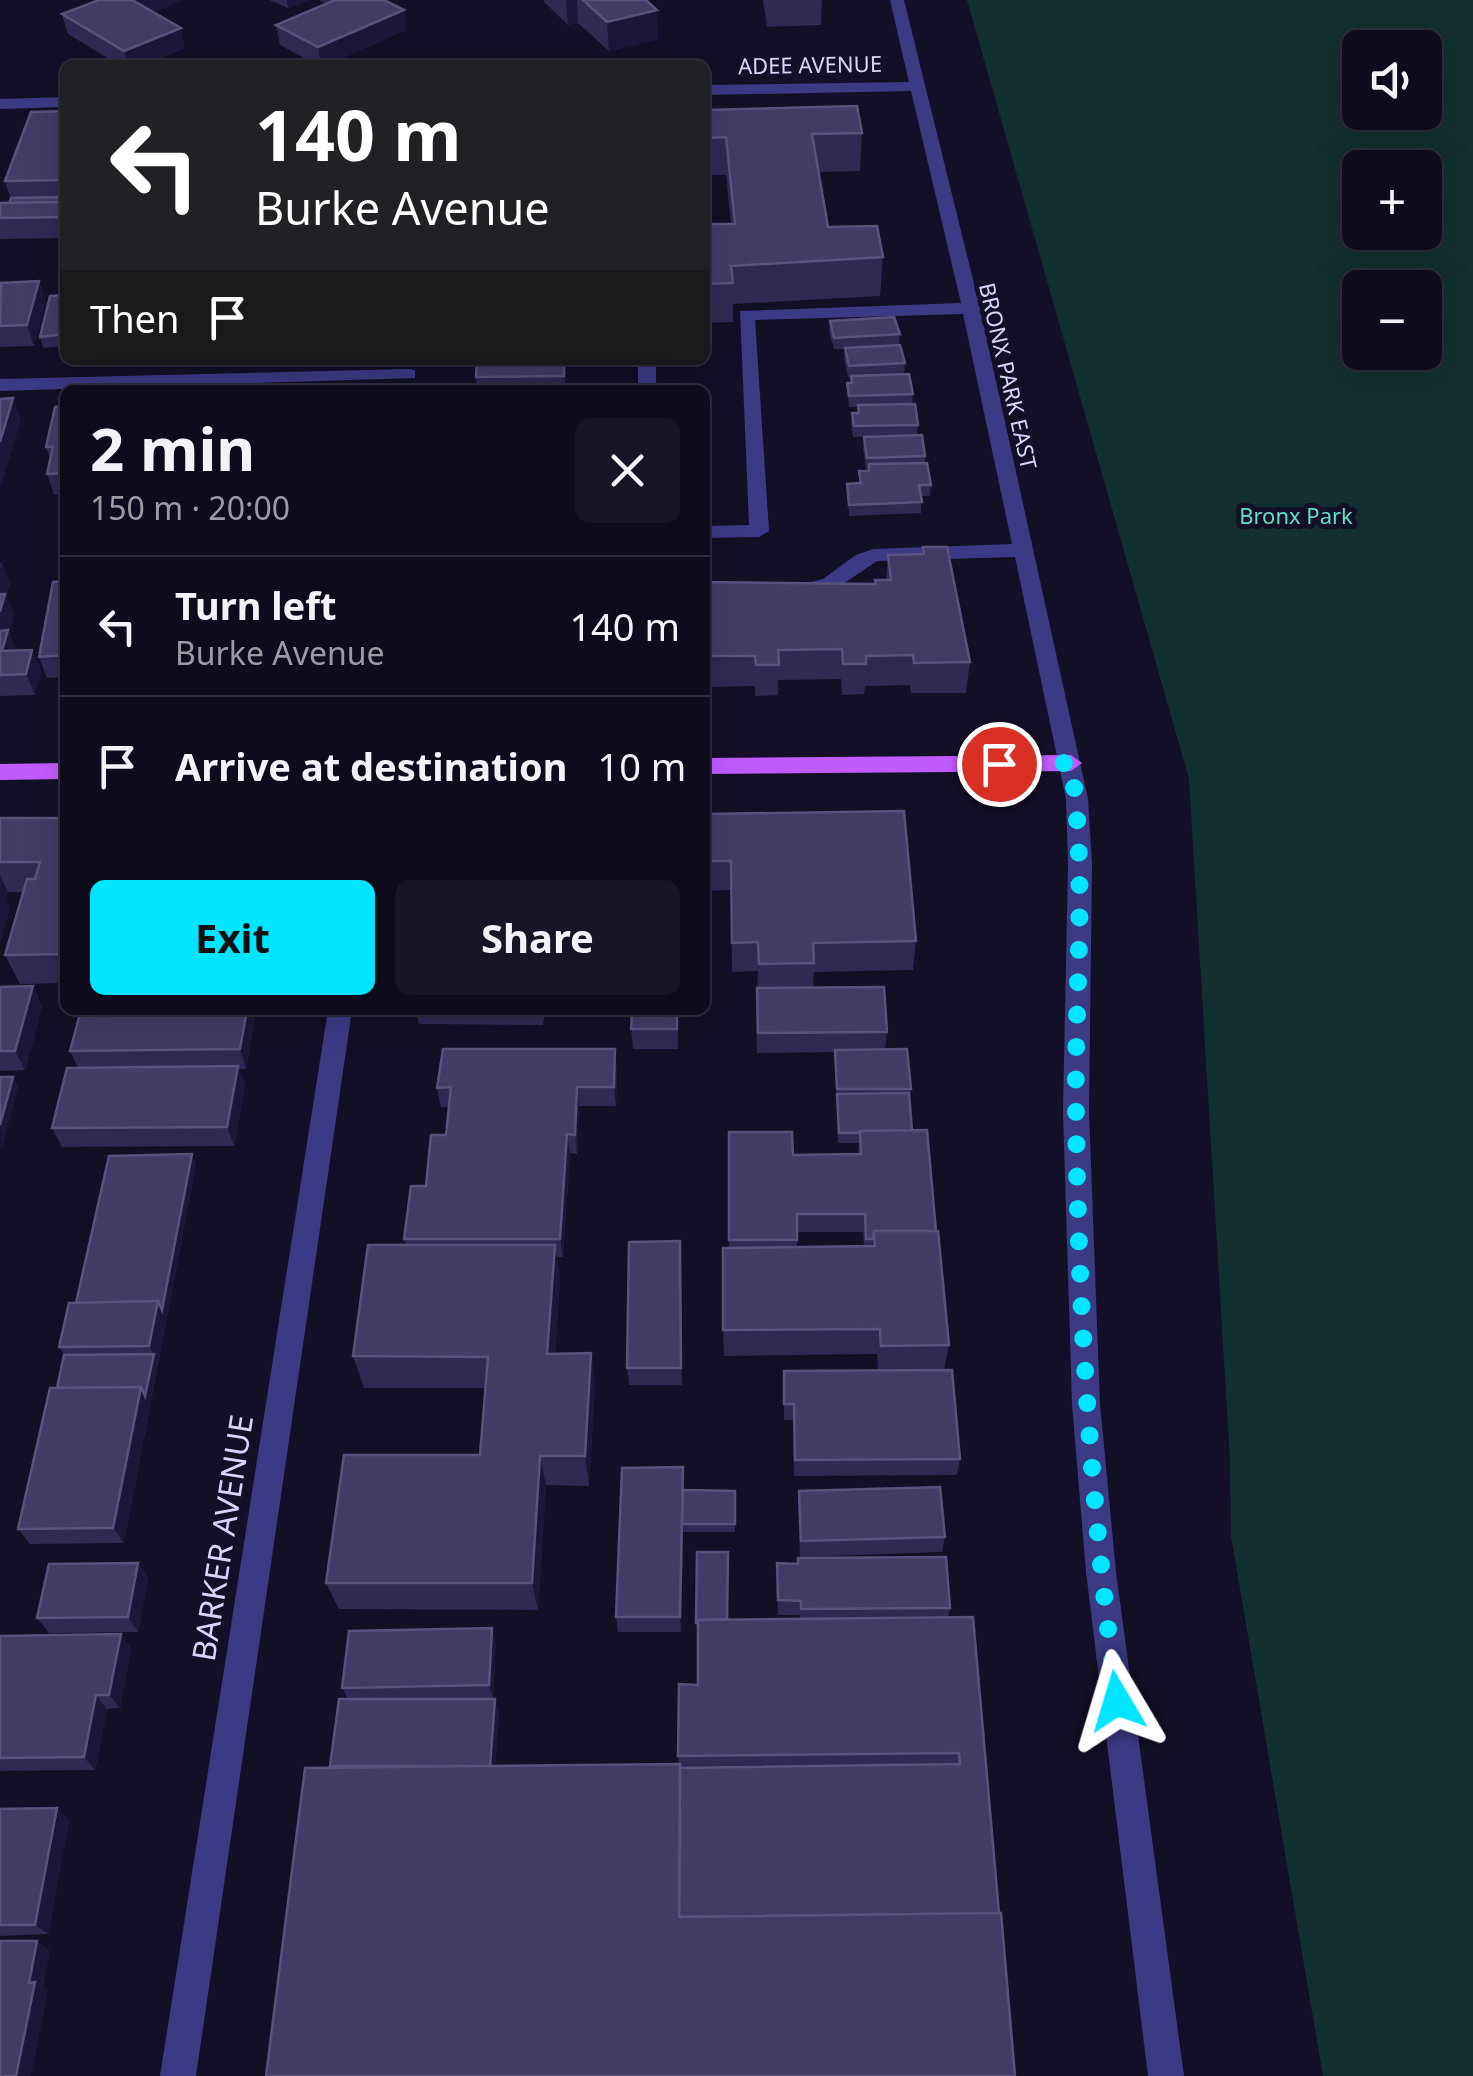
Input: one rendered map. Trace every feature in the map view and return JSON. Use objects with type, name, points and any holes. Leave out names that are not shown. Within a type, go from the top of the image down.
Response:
[{"type":"main road","points":[[710,766],[1071,763]]},
{"type":"main road","points":[[0,772],[60,771]]},
{"type":"street","name":"BRONX PARK EAST","points":[[897,0],[971,308],[1071,763],[1080,832],[1076,1111],[1086,1404],[1105,1609],[1166,2076]]},
{"type":"street","name":"ADEE AVENUE","points":[[710,90],[917,86]]},
{"type":"street","points":[[1,106],[60,102]]},
{"type":"street","points":[[710,532],[760,531],[746,315],[971,308]]},
{"type":"street","points":[[0,385],[409,375]]},
{"type":"street","points":[[789,590],[839,582],[861,560],[873,555],[1024,550]]},
{"type":"street","name":"BARKER AVENUE","points":[[178,2076],[339,1015]]},
{"type":"green space","name":"Bronx Park","points":[[967,0],[1473,0],[1473,2076],[1323,2076],[1231,1536],[1230,1461],[1189,779]]},
{"type":"building","points":[[99,0],[132,0],[181,28],[124,51],[62,14]]},
{"type":"building","points":[[335,0],[384,0],[404,10],[318,47],[276,25]]},
{"type":"building","points":[[583,0],[646,0],[657,10],[607,22]]},
{"type":"building","points":[[857,106],[862,133],[812,134],[828,227],[877,226],[883,257],[731,266],[733,283],[710,284],[710,224],[735,224],[726,137],[710,138],[710,110]]},
{"type":"building","points":[[60,111],[60,180],[5,181],[31,112]]},
{"type":"building","points":[[60,197],[60,202],[9,203],[11,198]]},
{"type":"building","points":[[60,202],[60,217],[0,218],[0,203]]},
{"type":"building","points":[[39,281],[27,325],[0,326],[1,283]]},
{"type":"building","points":[[60,295],[60,335],[40,337],[50,296]]},
{"type":"building","points":[[894,317],[900,334],[834,338],[830,321]]},
{"type":"building","points":[[900,345],[905,363],[849,366],[845,348]]},
{"type":"building","points":[[477,365],[564,365],[564,376],[476,377]]},
{"type":"building","points":[[909,374],[913,394],[849,396],[847,383],[852,383],[851,376]]},
{"type":"building","points":[[13,398],[0,442],[0,399]]},
{"type":"building","points":[[915,404],[918,425],[854,426],[852,413],[859,413],[858,405]]},
{"type":"building","points":[[60,406],[60,473],[47,474],[53,447],[46,447],[55,407]]},
{"type":"building","points":[[922,435],[925,456],[867,458],[864,437]]},
{"type":"building","points":[[927,463],[931,485],[919,485],[922,502],[849,505],[847,484],[861,483],[859,471],[869,471],[869,464]]},
{"type":"building","points":[[923,547],[947,547],[970,662],[914,663],[913,655],[866,656],[866,664],[843,664],[842,649],[778,650],[779,665],[756,665],[755,656],[710,656],[710,582],[876,584],[875,580],[891,580],[888,555],[924,554]]},
{"type":"building","points":[[60,581],[60,655],[39,657],[53,582]]},
{"type":"building","points":[[8,630],[2,651],[32,650],[26,674],[0,675],[0,631]]},
{"type":"building","points":[[904,811],[916,941],[813,943],[814,963],[759,964],[758,942],[732,943],[731,861],[710,861],[710,814]]},
{"type":"building","points":[[0,818],[60,818],[60,954],[5,955],[27,879],[35,879],[40,862],[0,862]]},
{"type":"building","points":[[33,986],[15,1051],[0,1051],[0,987]]},
{"type":"building","points":[[884,987],[887,1032],[758,1033],[757,988]]},
{"type":"building","points":[[80,1015],[246,1015],[240,1049],[70,1051]]},
{"type":"building","points":[[632,1015],[677,1015],[677,1029],[631,1029]]},
{"type":"building","points":[[443,1049],[615,1049],[614,1087],[577,1087],[575,1135],[567,1134],[560,1239],[404,1239],[411,1186],[426,1186],[431,1135],[446,1135],[451,1087],[437,1088]]},
{"type":"building","points":[[907,1049],[911,1089],[837,1089],[835,1050]]},
{"type":"building","points":[[238,1066],[227,1127],[52,1128],[67,1068]]},
{"type":"building","points":[[0,1077],[13,1077],[0,1125]]},
{"type":"building","points":[[909,1093],[912,1131],[839,1133],[837,1094]]},
{"type":"building","points":[[927,1130],[936,1231],[874,1231],[873,1239],[866,1239],[865,1214],[797,1214],[797,1240],[729,1240],[729,1132],[792,1132],[793,1155],[861,1154],[860,1131]]},
{"type":"building","points":[[192,1154],[162,1310],[158,1301],[76,1303],[109,1156]]},
{"type":"building","points":[[874,1231],[938,1231],[949,1345],[881,1346],[880,1329],[723,1330],[723,1248],[875,1246]]},
{"type":"building","points":[[680,1241],[681,1368],[627,1368],[629,1242]]},
{"type":"building","points":[[368,1245],[555,1245],[547,1354],[591,1353],[585,1456],[540,1456],[532,1583],[326,1583],[344,1455],[480,1455],[488,1357],[353,1356]]},
{"type":"building","points":[[158,1301],[149,1346],[59,1347],[69,1303]]},
{"type":"building","points":[[154,1354],[145,1396],[141,1387],[57,1388],[64,1355]]},
{"type":"building","points":[[952,1370],[960,1459],[795,1460],[794,1404],[784,1404],[784,1371]]},
{"type":"building","points":[[141,1387],[113,1528],[18,1529],[50,1388]]},
{"type":"building","points":[[683,1467],[680,1617],[616,1617],[622,1468]]},
{"type":"building","points":[[940,1487],[945,1537],[801,1541],[799,1491]]},
{"type":"building","points":[[683,1490],[735,1491],[735,1524],[682,1524]]},
{"type":"building","points":[[697,1552],[728,1552],[727,1619],[696,1623]]},
{"type":"building","points":[[946,1557],[950,1608],[801,1609],[801,1601],[778,1600],[777,1563],[798,1564],[798,1558]]},
{"type":"building","points":[[138,1563],[128,1617],[37,1618],[49,1564]]},
{"type":"building","points":[[973,1617],[999,1913],[679,1917],[680,1768],[960,1764],[959,1753],[678,1756],[679,1684],[698,1685],[698,1620]]},
{"type":"building","points":[[492,1628],[489,1685],[342,1688],[349,1631]]},
{"type":"building","points":[[121,1634],[109,1695],[96,1695],[84,1757],[0,1758],[0,1636]]},
{"type":"building","points":[[339,1699],[495,1699],[490,1766],[330,1766]]},
{"type":"building","points":[[680,1764],[679,1917],[1001,1913],[1015,2076],[266,2076],[305,1768]]},
{"type":"building","points":[[57,1808],[35,1925],[0,1925],[0,1809]]},
{"type":"building","points":[[0,1941],[37,1941],[29,1983],[35,1982],[16,2076],[0,2076]]},
{"type":"route","points":[[999,764],[1071,763],[1076,798],[1080,832],[1076,1111],[1081,1307],[1092,1482],[1117,1701]]}]
